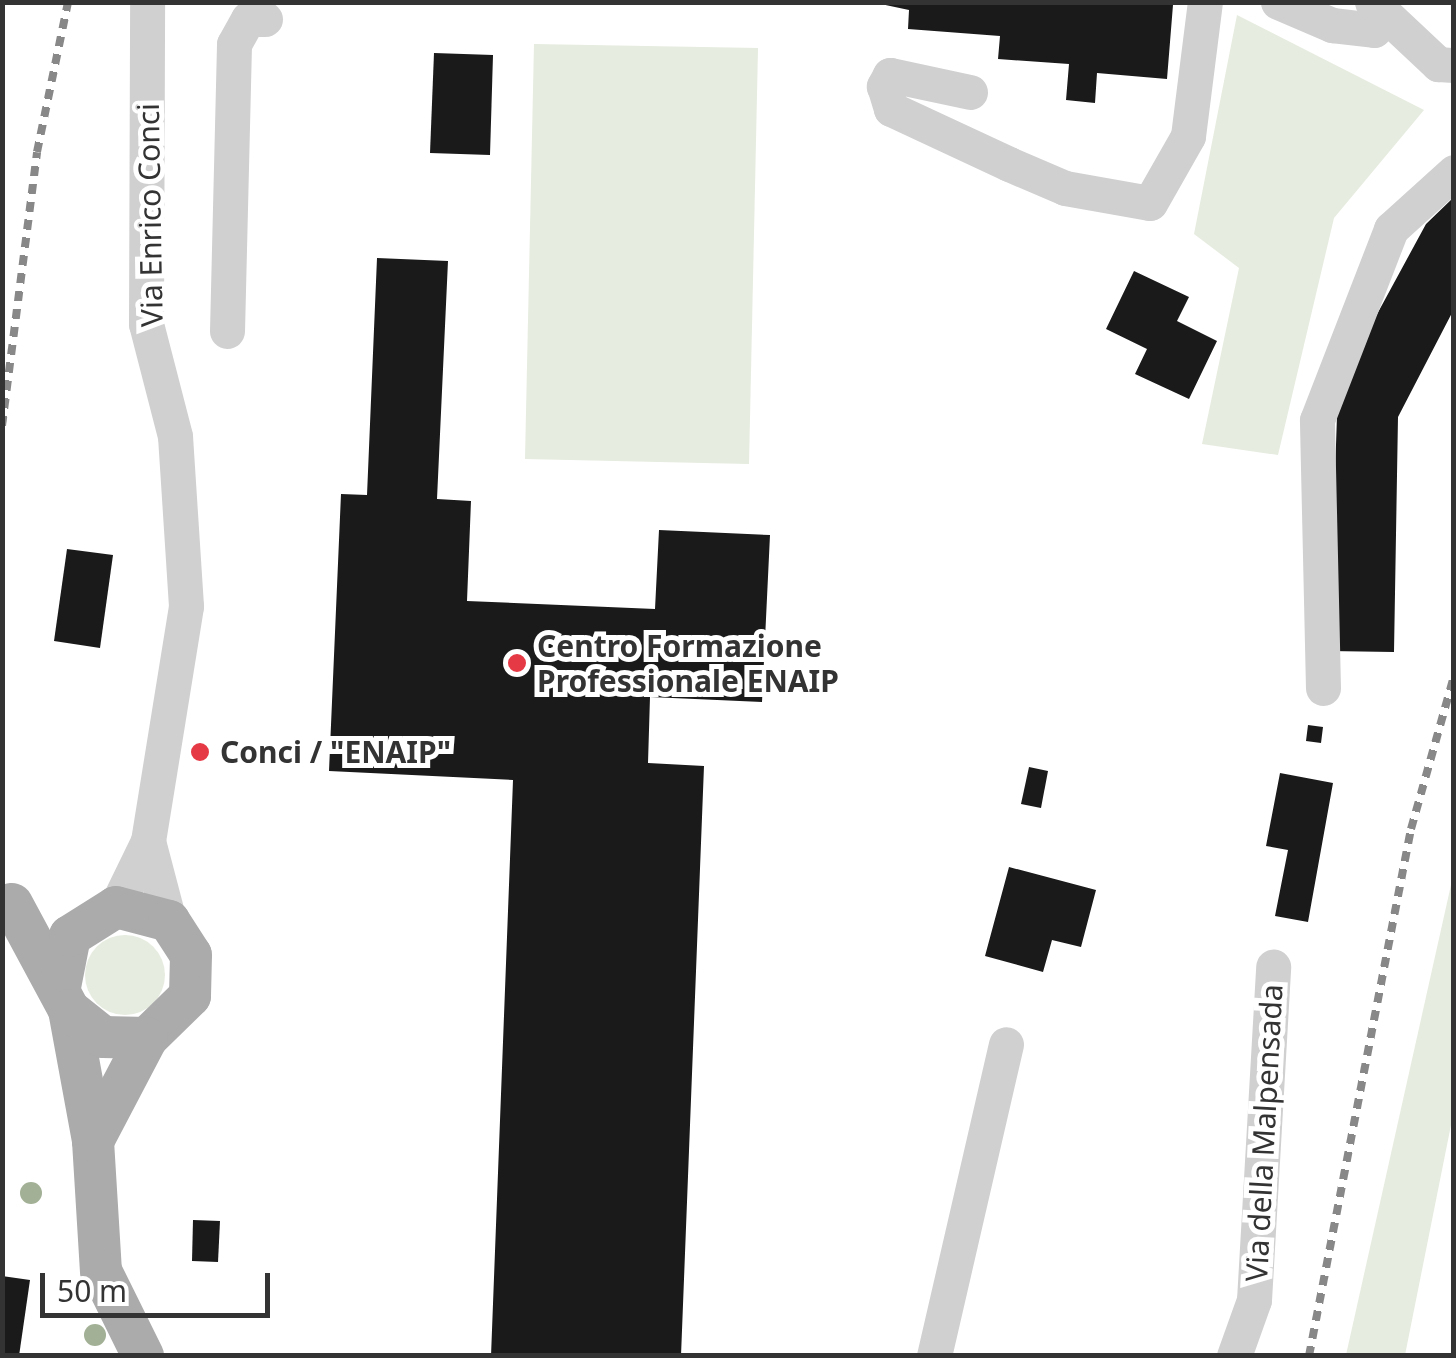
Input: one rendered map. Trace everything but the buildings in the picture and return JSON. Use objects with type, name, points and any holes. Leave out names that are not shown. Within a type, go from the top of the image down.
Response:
[{"type":"main road","points":[[93,1142],[147,1038],[190,996],[191,955],[169,921],[12,904],[64,999],[103,1037],[147,1038]]},
{"type":"main road","points":[[99,914],[62,952],[64,999],[93,1142],[101,1271],[143,1356]]},
{"type":"street","name":"Via Enrico Conci","points":[[146,2],[146,324],[188,532],[186,606],[148,842],[169,921]]},
{"type":"street","points":[[970,92],[890,75],[884,86],[891,109],[1009,164],[1065,188],[1150,203],[1188,136],[1206,2]]},
{"type":"street","points":[[1278,2],[1332,26],[1374,30],[1379,9],[1438,64],[1454,65]]},
{"type":"street","points":[[227,330],[234,44],[248,19],[265,19]]},
{"type":"street","points":[[1324,688],[1317,420],[1391,230],[1454,172]]},
{"type":"street","name":"Via Enrico Conci","points":[[99,914],[148,842]]},
{"type":"street","name":"Via della Malpensada","points":[[1234,1356],[1254,1300],[1273,968]]},
{"type":"street","points":[[934,1356],[1006,1044]]},
{"type":"shaded area","points":[[1237,15],[1424,110],[1334,218],[1278,455],[1202,444],[1239,268],[1194,234]]},
{"type":"shaded area","points":[[534,44],[758,48],[749,464],[525,459]]},
{"type":"shaded area","points":[[1453,876],[1453,1115],[1405,1355],[1346,1355]]},
{"type":"shaded area","points":[[125,935],[140,938],[153,947],[162,960],[162,990],[153,1003],[140,1012],[125,1015],[110,1012],[97,1003],[88,990],[85,975],[88,960],[97,947],[110,938]]},
{"type":"railway","points":[[2,426],[37,152],[68,2]]},
{"type":"railway","points":[[1309,1356],[1411,829],[1454,676]]},
{"type":"place","name":"Centro Formazione Professionale ENAIP","points":[[517,663]]},
{"type":"place","name":"Conci / \"ENAIP\"","points":[[200,752]]}]
